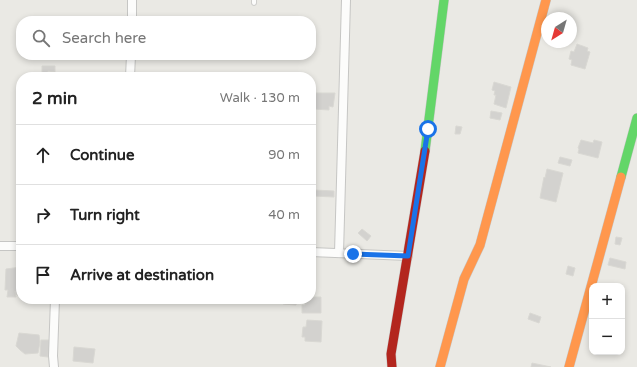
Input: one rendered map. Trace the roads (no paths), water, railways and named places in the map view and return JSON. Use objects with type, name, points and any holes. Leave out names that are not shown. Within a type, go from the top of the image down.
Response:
[{"type":"street","points":[[132,0],[132,16]]},
{"type":"street","points":[[339,253],[346,0]]},
{"type":"street","points":[[392,367],[391,354],[424,159],[444,0]]},
{"type":"street","points":[[440,367],[464,279],[480,244],[546,0]]},
{"type":"street","points":[[130,72],[131,60]]},
{"type":"street","points":[[570,367],[637,118]]},
{"type":"street","points":[[0,246],[16,246]]},
{"type":"street","points":[[316,252],[408,256]]},
{"type":"street","points":[[54,367],[55,304]]}]
